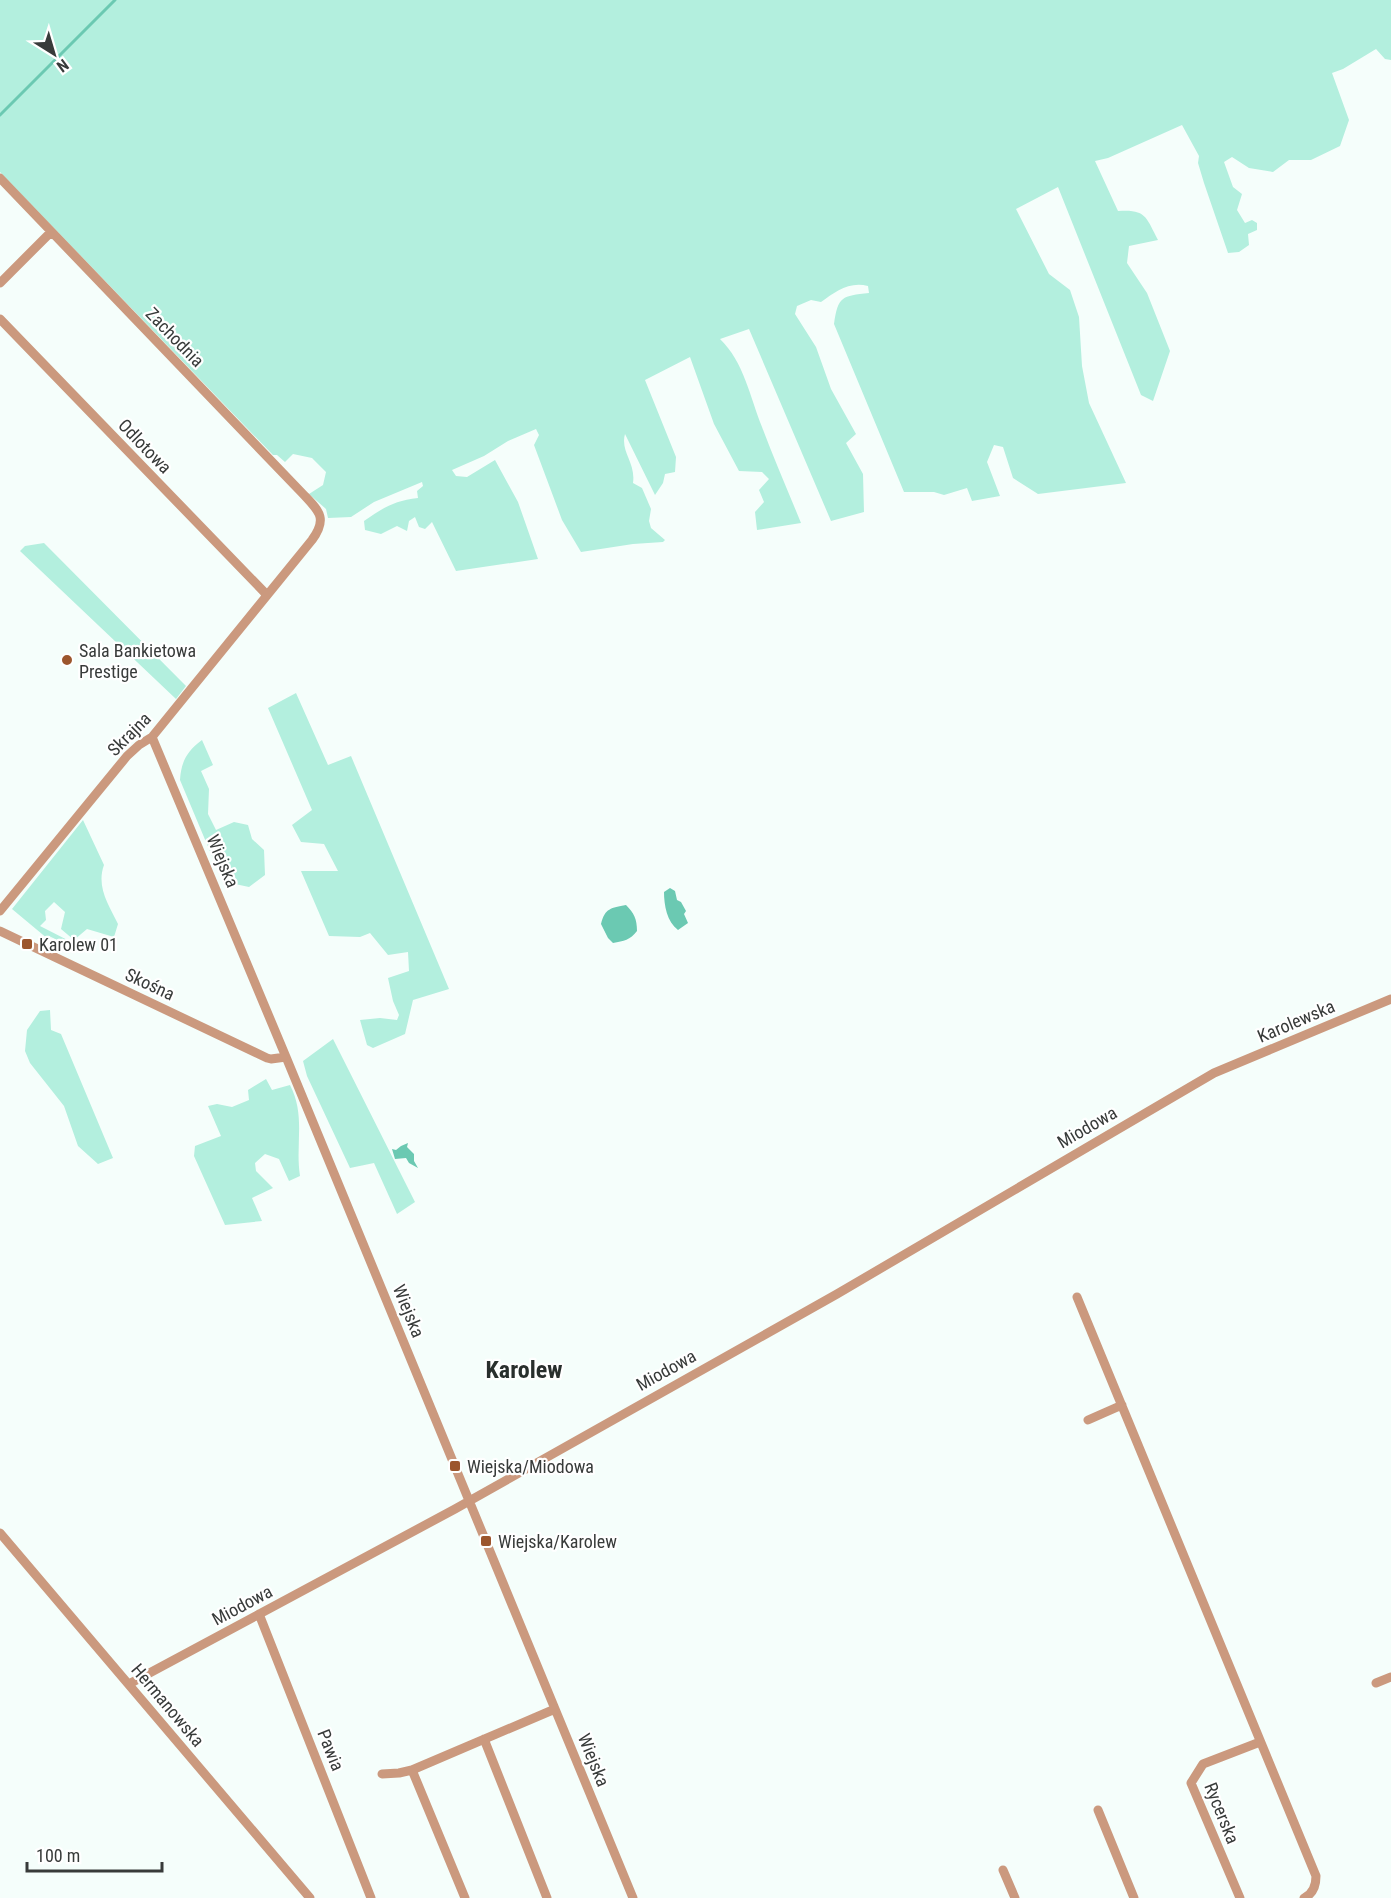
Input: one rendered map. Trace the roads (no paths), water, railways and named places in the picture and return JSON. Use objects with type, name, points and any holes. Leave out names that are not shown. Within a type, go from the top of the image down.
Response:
[{"type":"street","name":"Zachodnia","points":[[0,178],[303,494],[318,511],[321,522]]},
{"type":"street","points":[[0,283],[51,232]]},
{"type":"street","name":"Odlotowa","points":[[0,319],[267,594]]},
{"type":"street","name":"Skrajna","points":[[0,911],[127,756],[152,737],[312,540],[321,522]]},
{"type":"street","name":"Wiejska","points":[[152,737],[633,1898]]},
{"type":"street","name":"Skośna","points":[[0,931],[267,1058],[286,1057]]},
{"type":"street","name":"Karolewska","points":[[1214,1073],[1391,999]]},
{"type":"street","name":"Miodowa","points":[[129,1684],[469,1501],[837,1294],[1214,1073]]},
{"type":"street","points":[[1077,1297],[1316,1876],[1316,1885],[1310,1896],[1304,1898]]},
{"type":"street","points":[[1088,1420],[1122,1405]]},
{"type":"street","name":"Hermanowska","points":[[0,1533],[310,1898]]},
{"type":"street","name":"Pawia","points":[[260,1614],[371,1898]]},
{"type":"street","points":[[1376,1683],[1391,1677]]},
{"type":"street","points":[[382,1774],[412,1770],[555,1709]]},
{"type":"street","points":[[484,1739],[547,1898]]},
{"type":"street","name":"Rycerska","points":[[1240,1898],[1191,1783],[1203,1764],[1260,1742]]},
{"type":"street","points":[[412,1770],[465,1898]]},
{"type":"street","points":[[1098,1810],[1134,1898]]},
{"type":"street","points":[[1003,1870],[1015,1898]]},
{"type":"waterway","points":[[0,115],[115,0]]},
{"type":"place","name":"Sala Bankietowa Prestige","points":[[67,660]]},
{"type":"place","name":"Karolew 01","points":[[27,944]]},
{"type":"place","name":"Wiejska/Miodowa","points":[[455,1466]]},
{"type":"place","name":"Wiejska/Karolew","points":[[486,1541]]},
{"type":"district","name":"Karolew","points":[[524,1370]]}]
